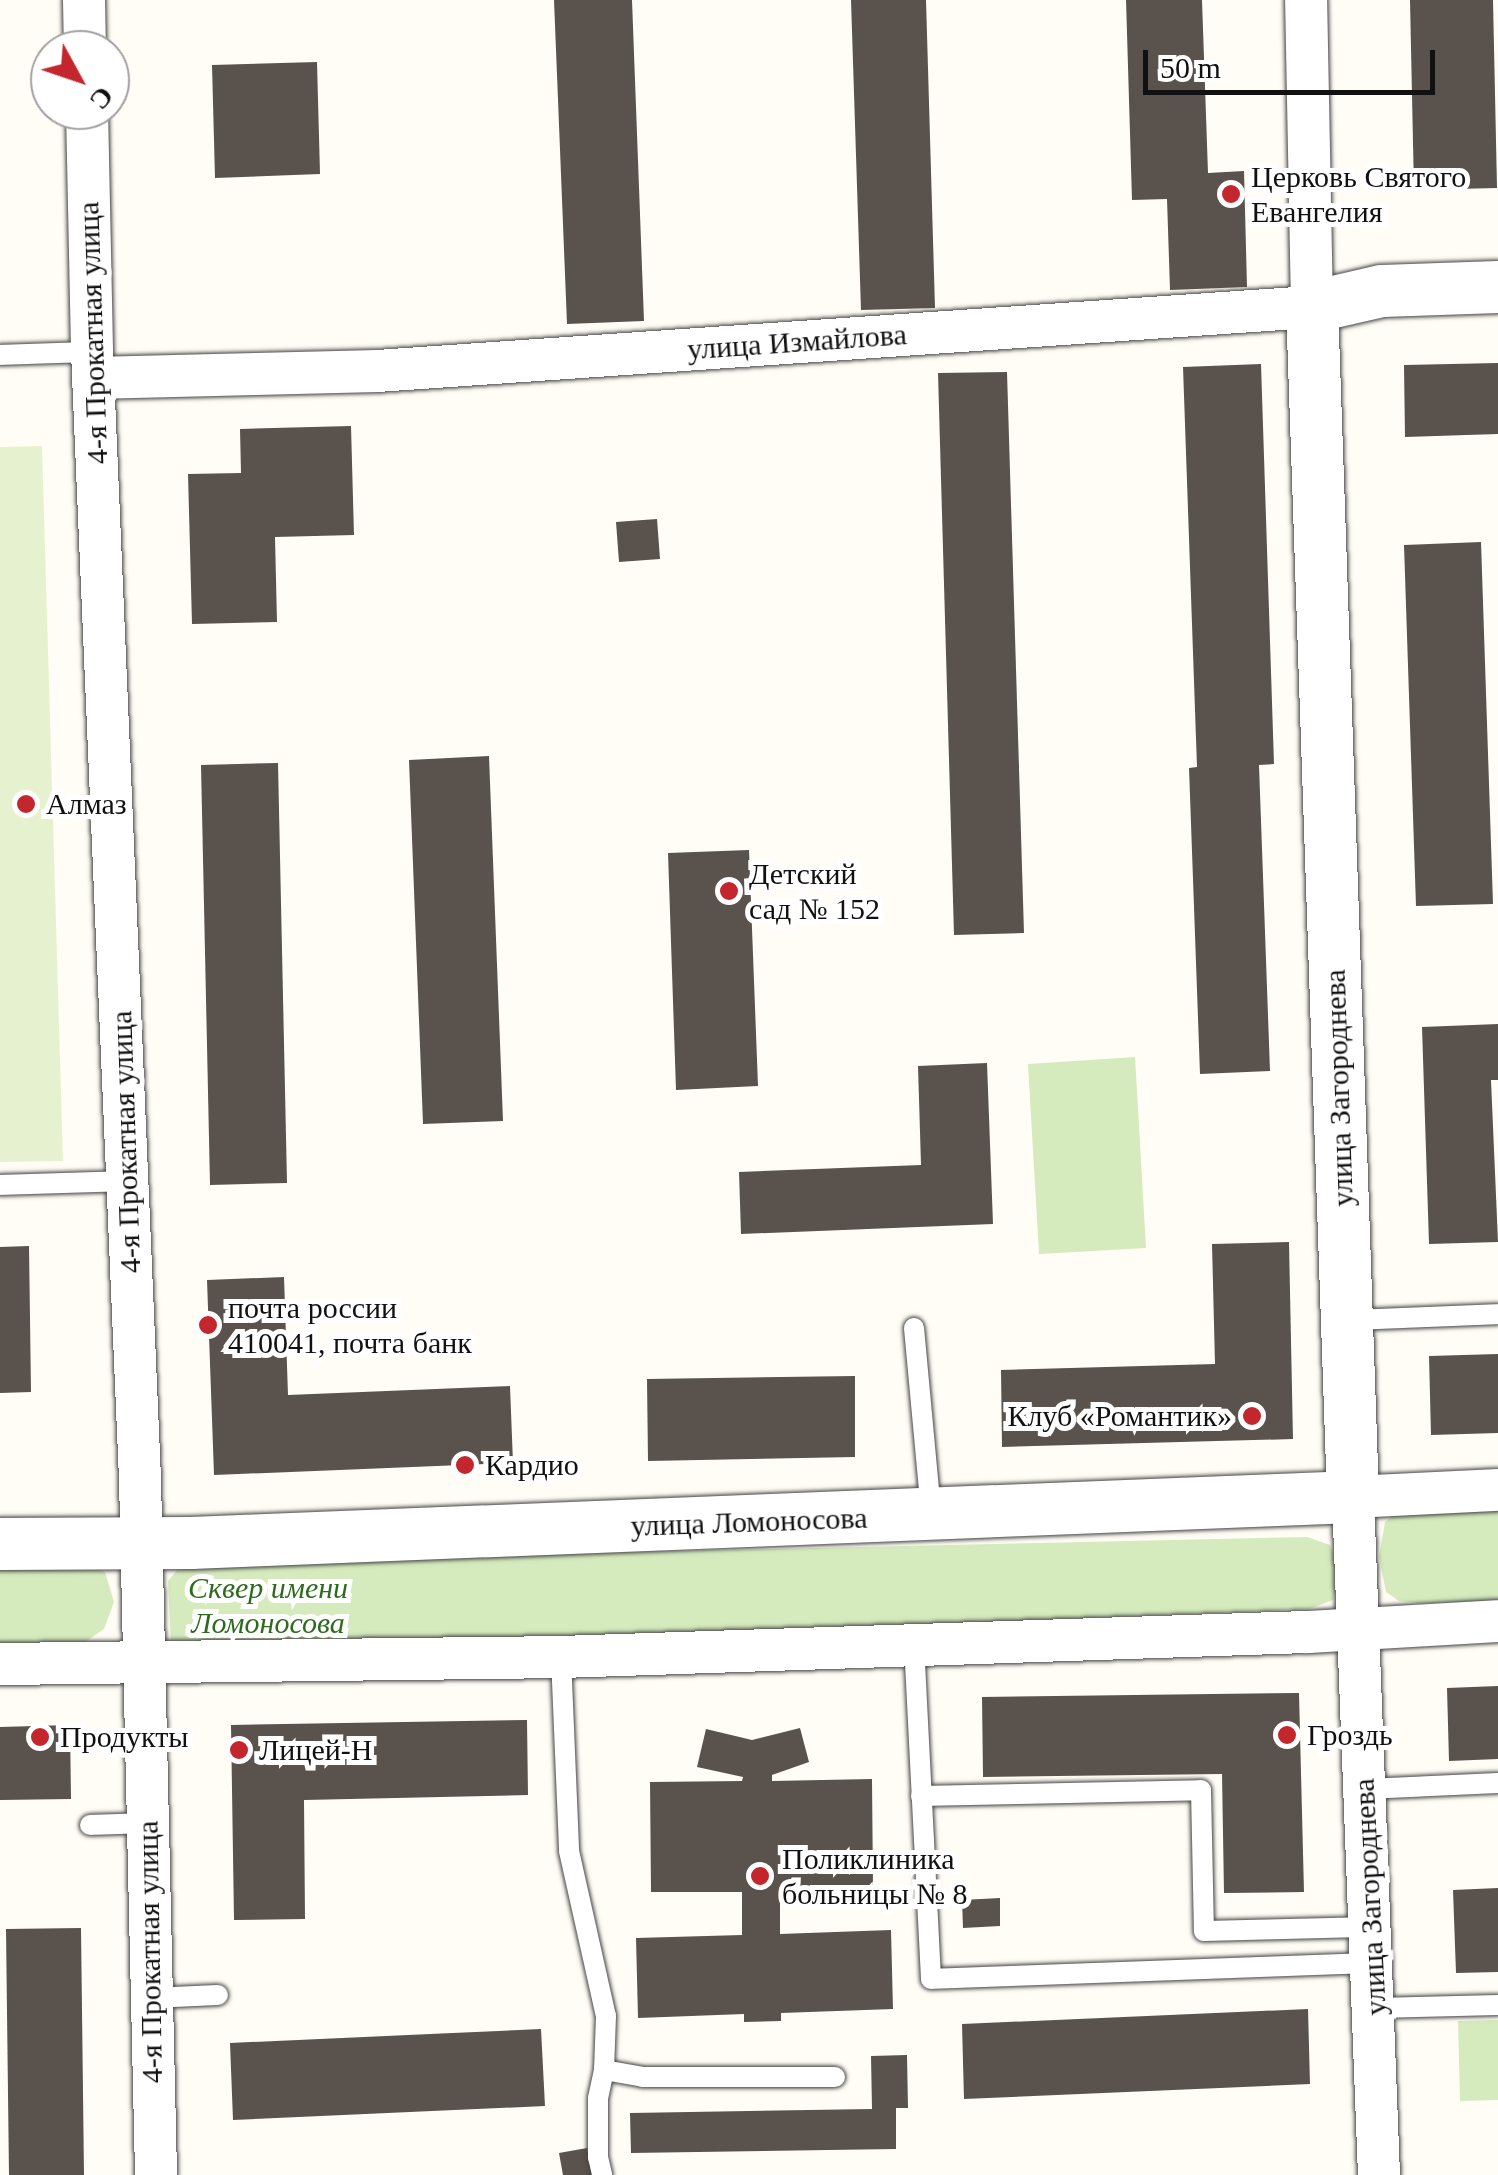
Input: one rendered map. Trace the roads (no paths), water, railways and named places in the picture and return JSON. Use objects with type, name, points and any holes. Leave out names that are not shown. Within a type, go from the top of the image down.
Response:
[{"type":"street","points":[[84,0],[85,30]]},
{"type":"street","name":"улица Загороднева","points":[[1306,0],[1312,307],[1379,2175]]},
{"type":"street","name":"4-я Прокатная улица","points":[[87,130],[140,1544],[156,2175]]},
{"type":"street","name":"улица Измайлова","points":[[93,365],[377,371],[1312,307],[1382,291],[1498,287]]},
{"type":"street","name":"улица Ломоносова","points":[[0,1544],[140,1544],[1498,1490]]},
{"type":"street","points":[[0,1664],[561,1657],[1358,1630],[1498,1621]]},
{"type":"lane","points":[[0,355],[93,365]]},
{"type":"lane","points":[[0,1184],[127,1181]]},
{"type":"lane","points":[[1348,1320],[1498,1314]]},
{"type":"lane","points":[[914,1328],[931,1515]]},
{"type":"lane","points":[[914,1643],[930,1979],[1373,1945]]},
{"type":"lane","points":[[561,1657],[569,1850],[606,2016],[604,2070],[598,2098],[598,2157],[602,2175]]},
{"type":"lane","points":[[1364,1789],[1498,1782]]},
{"type":"lane","points":[[921,1796],[1202,1790],[1204,1930],[1373,1945]]},
{"type":"lane","points":[[90,1825],[147,1823]]},
{"type":"lane","points":[[151,1998],[218,1995]]},
{"type":"lane","points":[[1376,2008],[1498,2005]]},
{"type":"lane","points":[[604,2070],[642,2077],[834,2077]]},
{"type":"place","name":"Церковь Святого Евангелия","points":[[1231,194]]},
{"type":"place","name":"Алмаз","points":[[26,804]]},
{"type":"place","name":"Детский сад № 152","points":[[729,891]]},
{"type":"place","name":"почта россии 410041, почта банк","points":[[208,1325]]},
{"type":"place","name":"Клуб «Романтик»","points":[[1252,1416]]},
{"type":"place","name":"Кардио","points":[[465,1465]]},
{"type":"place","name":"Гроздь","points":[[1287,1735]]},
{"type":"place","name":"Продукты","points":[[40,1737]]},
{"type":"place","name":"Лицей-Н","points":[[239,1750]]},
{"type":"place","name":"Поликлиника больницы № 8","points":[[760,1876]]},
{"type":"park label","name":"Сквер имени Ломоносова","points":[[268,1605]]}]
